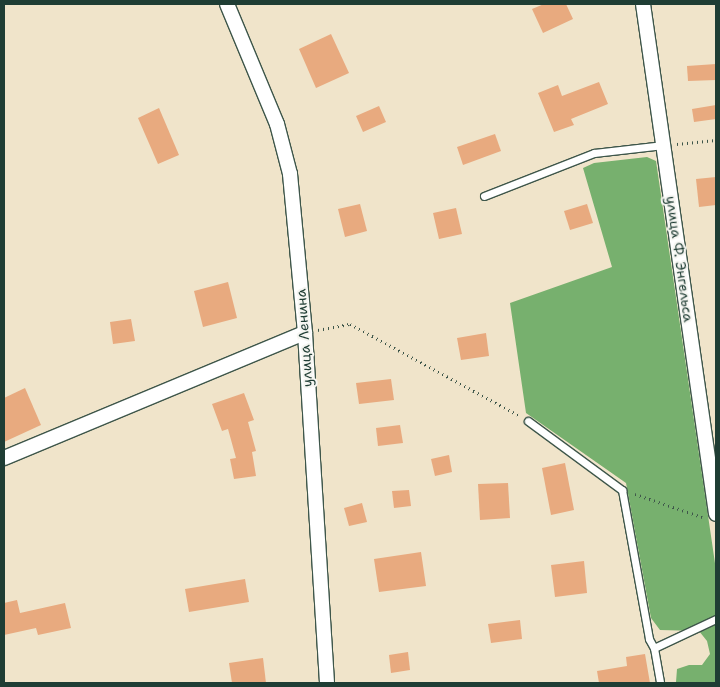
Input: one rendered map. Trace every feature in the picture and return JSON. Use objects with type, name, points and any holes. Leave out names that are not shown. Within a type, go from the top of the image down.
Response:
[{"type":"street","name":"улица Ленина","points":[[227,4],[278,124],[290,174],[305,332],[327,683]]},
{"type":"street","name":"улица Ф. Энгельса","points":[[643,4],[664,145],[712,516]]},
{"type":"street","points":[[4,458],[305,332]]},
{"type":"lane","points":[[484,196],[594,153],[664,145]]},
{"type":"lane","points":[[528,421],[622,490],[649,638],[654,648],[660,683]]},
{"type":"lane","points":[[654,648],[716,618]]},
{"type":"path","points":[[664,145],[716,140]]},
{"type":"path","points":[[305,332],[350,324],[528,421]]},
{"type":"path","points":[[622,490],[712,516]]},
{"type":"green space","points":[[647,157],[656,161],[716,570],[716,683],[676,682],[677,669],[689,665],[702,665],[710,654],[707,641],[699,631],[660,630],[651,618],[626,483],[526,413],[510,303],[612,267],[583,168],[594,163]]},
{"type":"building","points":[[544,4],[566,4],[573,19],[543,33],[532,9]]},
{"type":"building","points":[[331,34],[349,73],[316,88],[299,49]]},
{"type":"building","points":[[716,64],[716,80],[688,81],[687,66]]},
{"type":"building","points":[[599,82],[608,104],[571,119],[574,125],[554,132],[538,93],[558,85],[562,96]]},
{"type":"building","points":[[716,105],[716,119],[694,122],[692,109]]},
{"type":"building","points":[[379,106],[386,122],[363,132],[356,116]]},
{"type":"building","points":[[159,108],[179,155],[158,164],[138,118]]},
{"type":"building","points":[[495,134],[501,151],[463,165],[457,147]]},
{"type":"building","points":[[716,177],[716,205],[699,207],[696,179]]},
{"type":"building","points":[[360,204],[367,231],[345,237],[338,209]]},
{"type":"building","points":[[587,204],[593,223],[570,230],[564,211]]},
{"type":"building","points":[[456,208],[462,234],[439,239],[433,213]]},
{"type":"building","points":[[228,282],[237,318],[203,327],[194,291]]},
{"type":"building","points":[[131,319],[135,341],[113,344],[110,322]]},
{"type":"building","points":[[486,333],[489,356],[461,360],[457,338]]},
{"type":"building","points":[[391,379],[394,400],[359,404],[356,383]]},
{"type":"building","points":[[25,388],[41,425],[4,442],[4,398]]},
{"type":"building","points":[[244,393],[254,420],[248,422],[256,451],[252,452],[256,476],[234,479],[230,459],[236,458],[228,429],[222,431],[212,404]]},
{"type":"building","points":[[400,425],[403,443],[378,446],[376,428]]},
{"type":"building","points":[[449,455],[452,472],[435,476],[431,459]]},
{"type":"building","points":[[565,463],[574,510],[551,515],[542,468]]},
{"type":"building","points":[[508,483],[510,518],[480,520],[478,484]]},
{"type":"building","points":[[409,490],[411,506],[394,508],[392,491]]},
{"type":"building","points":[[362,503],[367,522],[349,526],[344,508]]},
{"type":"building","points":[[421,552],[426,586],[379,592],[374,559]]},
{"type":"building","points":[[584,561],[587,593],[555,597],[551,565]]},
{"type":"building","points":[[245,579],[249,602],[189,612],[185,589]]},
{"type":"building","points":[[17,600],[20,613],[65,603],[71,628],[38,635],[36,628],[4,635],[4,603]]},
{"type":"building","points":[[520,620],[522,639],[491,643],[488,624]]},
{"type":"building","points":[[408,652],[410,670],[391,673],[389,655]]},
{"type":"building","points":[[645,654],[650,683],[599,683],[597,671],[627,666],[626,657]]},
{"type":"building","points":[[263,658],[266,683],[232,683],[229,663]]}]
